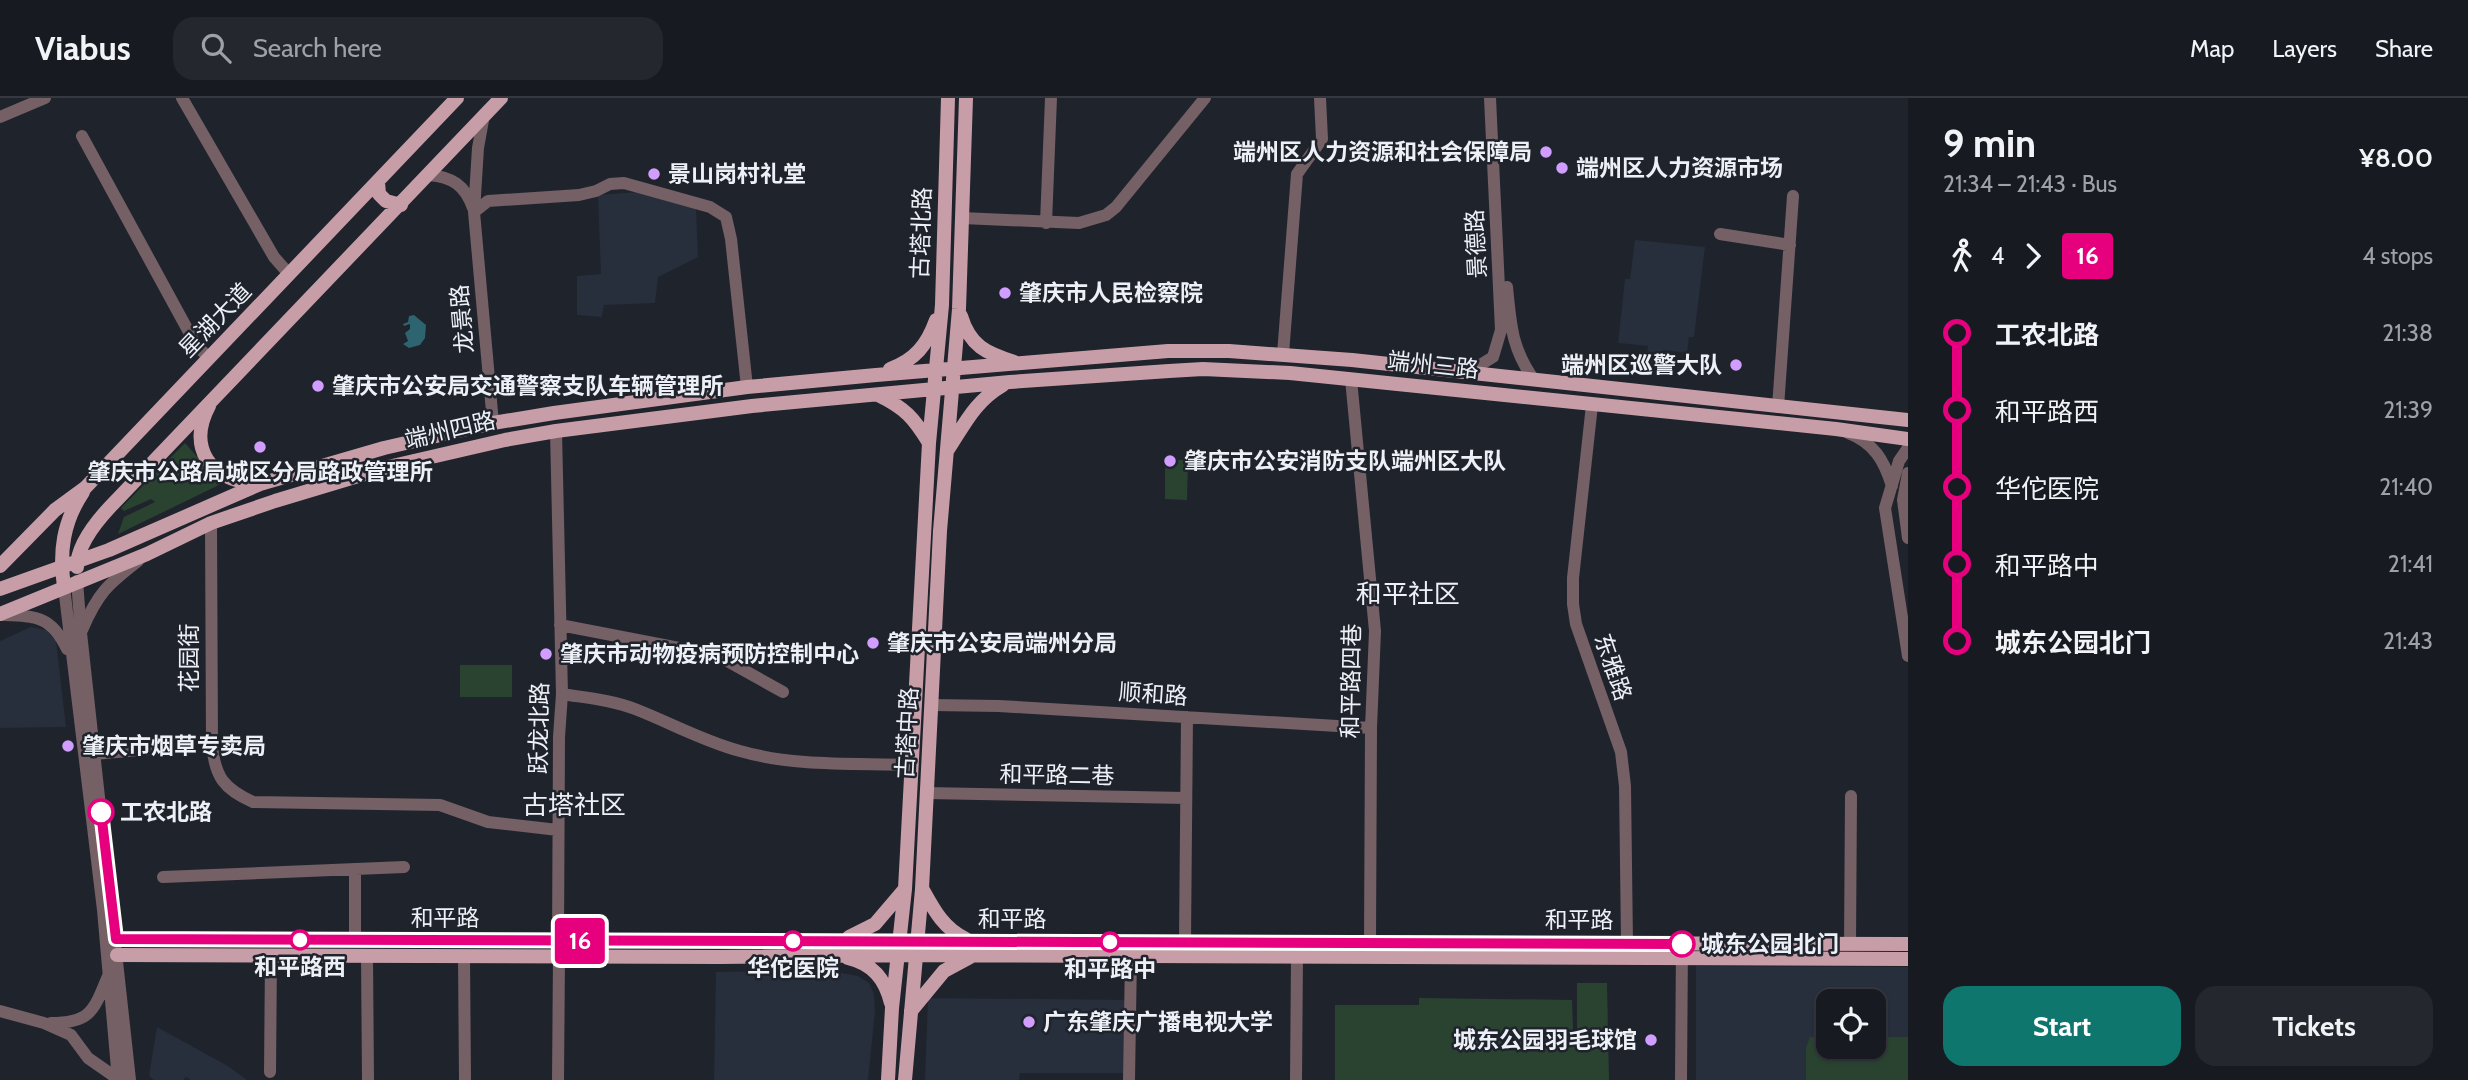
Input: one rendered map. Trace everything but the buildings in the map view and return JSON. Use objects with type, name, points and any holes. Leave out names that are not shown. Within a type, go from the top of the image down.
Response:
[{"type":"main road","name":"星湖大道","points":[[0,566],[55,510],[82,493],[457,98]]},
{"type":"main road","points":[[71,584],[85,542],[102,516],[501,98]]},
{"type":"main road","name":"古塔北路","points":[[934,389],[942,305],[948,98]]},
{"type":"main road","name":"古塔北路","points":[[952,387],[959,309],[966,98]]},
{"type":"main road","points":[[378,182],[379,194],[386,201],[401,205]]},
{"type":"main road","points":[[876,375],[903,365],[920,352],[932,332],[942,305]]},
{"type":"main road","points":[[959,309],[969,337],[986,351],[1019,363]]},
{"type":"main road","name":"端州三路","points":[[936,370],[1168,351],[1230,351],[1283,354],[1908,420]]},
{"type":"main road","name":"端州三路","points":[[934,389],[1203,369],[1290,373],[1836,429],[1908,439]]},
{"type":"main road","name":"端州四路","points":[[0,589],[118,545],[260,484],[384,448],[493,423],[678,396],[936,370]]},
{"type":"main road","points":[[946,452],[974,407],[988,394],[1010,382]]},
{"type":"main road","name":"古塔中路","points":[[888,1080],[892,1008],[905,889],[911,765],[932,531],[946,452],[952,387]]},
{"type":"main road","name":"端州四路","points":[[0,615],[147,554],[211,523],[388,467],[556,431],[934,389]]},
{"type":"main road","name":"古塔中路","points":[[905,1079],[922,888],[932,705],[929,443],[934,389]]},
{"type":"main road","points":[[216,394],[200,428],[204,454],[215,469],[234,481],[260,484]]},
{"type":"main road","points":[[877,394],[900,405],[910,414],[929,443]]},
{"type":"main road","points":[[678,396],[681,415]]},
{"type":"main road","points":[[1734,419],[1736,402]]},
{"type":"main road","points":[[82,493],[79,514],[87,520],[102,516]]},
{"type":"main road","points":[[71,584],[61,566],[67,520],[82,493]]},
{"type":"main road","points":[[168,522],[177,539]]},
{"type":"main road","points":[[910,1012],[944,971],[973,948],[943,922],[922,888]]},
{"type":"main road","points":[[836,948],[867,930],[883,916],[905,889]]},
{"type":"main road","name":"和平路","points":[[116,939],[355,940],[559,949],[973,948],[1185,942],[1908,944]]},
{"type":"main road","points":[[836,948],[877,973],[888,993],[892,1008]]},
{"type":"main road","name":"和平路","points":[[973,948],[1131,956],[1908,959]]},
{"type":"main road","name":"和平路","points":[[117,955],[464,956],[559,949]]},
{"type":"main road","points":[[888,1080],[905,1079]]},
{"type":"street","points":[[0,117],[45,98]]},
{"type":"street","points":[[182,98],[274,257],[289,274]]},
{"type":"street","points":[[1046,223],[1051,98]]},
{"type":"street","points":[[962,218],[1079,223],[1106,215],[1205,98]]},
{"type":"street","points":[[1283,354],[1297,174],[1322,139],[1320,98]]},
{"type":"street","name":"景德路","points":[[1467,373],[1493,357],[1501,330],[1490,98]]},
{"type":"street","name":"景德路","points":[[1496,98],[1503,249],[1511,330],[1519,359],[1534,380]]},
{"type":"street","name":"龙景路","points":[[484,115],[478,148],[474,212],[493,423]]},
{"type":"street","points":[[82,136],[196,345],[209,358]]},
{"type":"street","points":[[429,175],[441,176],[461,185],[474,212],[488,201],[579,195],[610,184],[624,183],[710,207],[726,217],[731,239],[747,387]]},
{"type":"street","points":[[1778,407],[1793,196]]},
{"type":"street","points":[[1720,234],[1790,245]]},
{"type":"street","name":"和平路四巷","points":[[1351,379],[1375,631],[1371,727],[1370,943]]},
{"type":"street","name":"东雅路","points":[[1592,405],[1573,578],[1573,604],[1576,624],[1621,752],[1625,786],[1627,943]]},
{"type":"street","points":[[1836,429],[1867,443],[1876,451],[1886,468],[1892,486],[1892,505],[1908,604]]},
{"type":"street","name":"跃龙北路","points":[[556,431],[562,694],[558,830],[558,1080]]},
{"type":"street","points":[[1908,448],[1899,461],[1885,508],[1908,656]]},
{"type":"street","points":[[1908,479],[1903,500],[1908,538]]},
{"type":"street","name":"花园街","points":[[211,523],[212,745],[217,772],[229,789],[253,802],[440,805],[488,822],[558,830]]},
{"type":"street","points":[[81,633],[90,610],[107,584],[147,554]]},
{"type":"street","points":[[71,584],[81,633],[116,939],[122,1080]]},
{"type":"street","points":[[71,584],[71,656],[122,1080]]},
{"type":"street","points":[[0,615],[27,616],[47,621],[61,636],[71,656]]},
{"type":"street","points":[[560,625],[722,658],[783,692]]},
{"type":"street","points":[[562,694],[604,700],[635,709],[713,743],[744,752],[803,762],[911,765]]},
{"type":"street","name":"顺和路","points":[[932,705],[999,706],[1371,727]]},
{"type":"street","points":[[1185,942],[1187,718]]},
{"type":"street","points":[[94,754],[163,748]]},
{"type":"street","name":"和平路二巷","points":[[927,793],[1186,799]]},
{"type":"street","points":[[1850,944],[1851,796]]},
{"type":"street","points":[[163,877],[404,867]]},
{"type":"street","points":[[355,869],[355,940]]},
{"type":"street","points":[[1681,1080],[1682,944]]},
{"type":"street","points":[[270,1072],[271,956]]},
{"type":"street","points":[[367,956],[368,1080]]},
{"type":"street","points":[[464,956],[465,1080]]},
{"type":"street","points":[[1129,1080],[1131,956]]},
{"type":"street","points":[[1296,1080],[1297,957]]},
{"type":"street","points":[[44,1023],[80,1020],[99,999],[109,974]]},
{"type":"street","points":[[0,1011],[44,1023],[71,1035],[88,1058],[122,1080]]},
{"type":"shaded area","points":[[639,192],[696,209],[698,257],[658,277],[655,303],[604,305],[602,317],[577,315],[577,276],[601,274],[598,195]]},
{"type":"shaded area","points":[[1635,240],[1705,247],[1694,337],[1689,337],[1687,353],[1663,350],[1661,367],[1646,365],[1648,346],[1618,343],[1625,279],[1630,279]]},
{"type":"shaded area","points":[[31,627],[46,630],[56,641],[66,727],[0,728],[0,641]]},
{"type":"shaded area","points":[[1696,966],[1908,967],[1908,1080],[1696,1080]]},
{"type":"shaded area","name":"华佗医院","points":[[826,970],[858,976],[869,983],[874,994],[875,1012],[868,1080],[714,1080],[716,972]]},
{"type":"shaded area","name":"广东肇庆广播电视大学","points":[[928,998],[1130,1000],[1131,1073],[1020,1073],[1019,1080],[925,1080]]},
{"type":"shaded area","points":[[157,1027],[228,1066],[247,1080],[191,1080],[186,1077],[183,1080],[154,1080],[149,1076]]},
{"type":"green space","points":[[185,443],[221,484],[118,534],[124,517],[155,502],[151,499],[124,511],[121,508]]},
{"type":"green space","points":[[1165,460],[1188,460],[1187,500],[1165,499]]},
{"type":"green space","points":[[460,665],[512,665],[512,697],[460,697]]},
{"type":"green space","points":[[1577,983],[1607,983],[1609,1080],[1335,1080],[1335,1005],[1419,1005],[1419,998],[1572,1000],[1573,1030],[1577,1030]]},
{"type":"green space","points":[[1810,1037],[1816,1037],[1816,1059],[1886,1059],[1886,1037],[1908,1037],[1908,1080],[1806,1080],[1806,1048]]},
{"type":"water","points":[[414,315],[426,325],[425,338],[420,345],[409,348],[403,344],[408,341],[405,333],[410,329],[410,324],[403,324],[408,322],[409,316]]},
{"type":"bus line","name":"16","points":[[101,812],[116,939],[1682,944]]},
{"type":"place","name":"端州区人力资源和社会保障局","points":[[1546,152]]},
{"type":"place","name":"端州区人力资源市场","points":[[1562,168]]},
{"type":"place","name":"景山岗村礼堂","points":[[654,174]]},
{"type":"place","name":"肇庆市人民检察院","points":[[1005,293]]},
{"type":"place","name":"端州区巡警大队","points":[[1736,365]]},
{"type":"place","name":"肇庆市公安局交通警察支队车辆管理所","points":[[318,386]]},
{"type":"place","name":"肇庆市公路局城区分局路政管理所","points":[[260,447]]},
{"type":"place","name":"肇庆市公安消防支队端州区大队","points":[[1170,461]]},
{"type":"place","name":"肇庆市公安局端州分局","points":[[873,643]]},
{"type":"place","name":"肇庆市动物疫病预防控制中心","points":[[546,654]]},
{"type":"place","name":"肇庆市烟草专卖局","points":[[68,746]]},
{"type":"place","name":"工农北路","points":[[101,812]]},
{"type":"place","name":"和平路西","points":[[300,940]]},
{"type":"place","name":"华佗医院","points":[[793,941]]},
{"type":"place","name":"和平路中","points":[[1110,942]]},
{"type":"place","name":"城东公园北门","points":[[1682,944]]},
{"type":"place","name":"广东肇庆广播电视大学","points":[[1029,1022]]},
{"type":"place","name":"城东公园羽毛球馆","points":[[1651,1040]]},
{"type":"district","name":"和平社区","points":[[1408,594]]},
{"type":"district","name":"古塔社区","points":[[574,805]]}]
